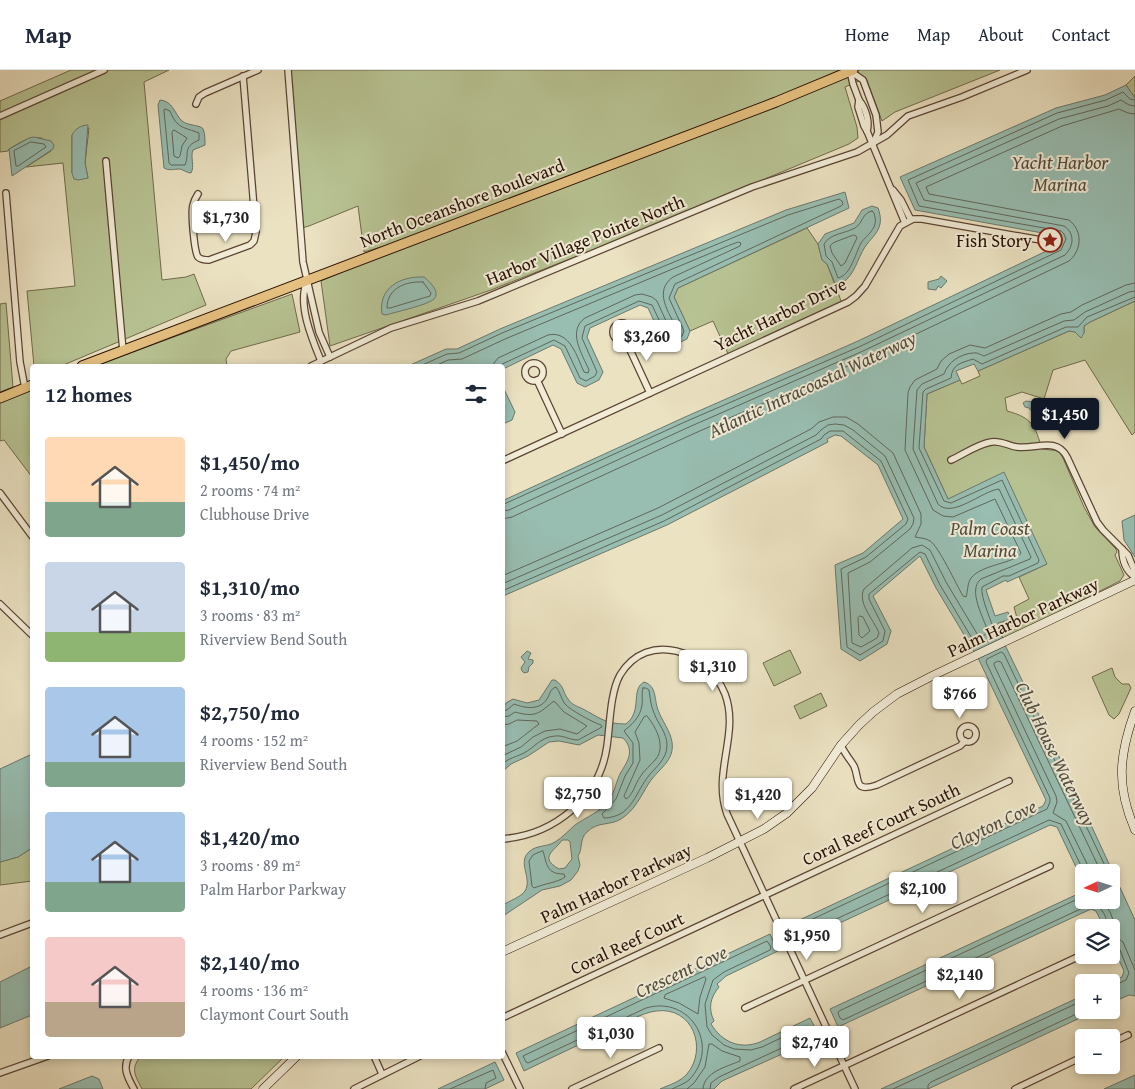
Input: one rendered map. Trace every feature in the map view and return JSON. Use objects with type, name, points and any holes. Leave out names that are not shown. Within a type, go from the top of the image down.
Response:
[{"type":"main road","name":"North Oceanshore Boulevard","points":[[87,364],[776,102],[851,70]]},
{"type":"main road","points":[[0,398],[29,387]]},
{"type":"street","points":[[0,116],[104,70]]},
{"type":"street","points":[[196,104],[203,94],[258,70]]},
{"type":"street","points":[[288,70],[303,262],[319,332],[330,357]]},
{"type":"street","points":[[851,70],[862,80],[876,115],[878,132],[872,145]]},
{"type":"street","points":[[851,70],[853,84],[867,118],[869,126],[867,131]]},
{"type":"street","name":"Harbor Village Pointe North","points":[[314,364],[391,328],[478,301],[752,187],[851,154],[872,145],[890,134],[908,116],[962,97],[1027,70]]},
{"type":"street","points":[[198,194],[192,209],[196,250],[201,259],[211,259],[250,245],[255,240],[256,232],[243,76]]},
{"type":"street","points":[[860,102],[870,100]]},
{"type":"street","points":[[860,102],[858,107],[864,126],[892,188],[901,200],[908,221],[922,219],[1041,240]]},
{"type":"street","points":[[867,118],[876,115]]},
{"type":"street","points":[[106,161],[123,351]]},
{"type":"street","points":[[6,193],[20,362],[29,387]]},
{"type":"street","name":"Yacht Harbor Drive","points":[[505,460],[851,300],[865,286],[898,228],[908,221]]},
{"type":"street","points":[[307,281],[303,293],[305,312],[311,336],[321,361]]},
{"type":"street","points":[[625,340],[650,393]]},
{"type":"street","points":[[538,380],[562,434]]},
{"type":"street","points":[[951,460],[984,444],[994,442],[1019,448],[1046,444],[1062,450],[1097,522],[1128,555],[1135,572]]},
{"type":"street","points":[[0,493],[30,533]]},
{"type":"street","points":[[1122,549],[1122,558],[1130,574],[1135,579]]},
{"type":"street","name":"Palm Harbor Parkway","points":[[505,951],[740,842],[764,829],[795,806],[812,788],[841,745],[866,718],[892,698],[911,686],[1135,579]]},
{"type":"street","points":[[0,604],[30,633]]},
{"type":"street","points":[[505,838],[541,830],[559,821],[582,800],[595,781],[604,760],[615,686],[620,676],[632,662],[644,654],[659,650],[675,651],[692,656],[707,668],[720,685],[728,703],[729,728],[721,792],[727,814],[855,1089]]},
{"type":"street","points":[[1135,711],[1125,742],[1121,767],[1125,804],[1135,830]]},
{"type":"street","points":[[841,745],[854,768],[857,781],[861,786],[867,787],[876,785],[960,746],[965,741]]},
{"type":"street","name":"Coral Reef Court South","points":[[764,895],[1009,781]]},
{"type":"street","points":[[745,1008],[1050,866]]},
{"type":"street","name":"Coral Reef Court","points":[[505,1017],[764,895]]},
{"type":"street","points":[[0,935],[30,924]]},
{"type":"street","points":[[794,1089],[1075,958]]},
{"type":"street","points":[[1120,1039],[1128,1035]]},
{"type":"street","points":[[572,1089],[659,1048]]},
{"type":"street","points":[[505,1058],[520,1089]]},
{"type":"street","points":[[0,1073],[40,1059]]},
{"type":"street","points":[[127,1059],[125,1071],[134,1089]]},
{"type":"street","points":[[263,1089],[293,1059]]},
{"type":"street","points":[[375,1059],[382,1074]]},
{"type":"street","points":[[354,1089],[414,1059]]},
{"type":"street","points":[[1015,1089],[1075,1060]]},
{"type":"green space","points":[[71,70],[169,70],[144,82],[162,280],[194,274],[206,305],[66,364],[34,364],[27,291],[75,286],[63,163],[26,167],[51,151],[42,138],[29,139],[17,144],[8,151],[0,152],[0,101]],"holes":[[[89,128],[85,163],[88,178],[72,173],[72,135]]]},
{"type":"green space","points":[[291,70],[846,70],[775,99],[401,241],[364,252],[358,206],[302,228]]},
{"type":"green space","points":[[860,70],[1000,70],[895,112],[882,121],[866,78],[845,87],[857,127],[858,138],[849,144],[618,240],[491,290],[330,346],[321,281],[404,246]]},
{"type":"green space","points":[[1135,76],[1135,98],[1126,85]]},
{"type":"green space","points":[[807,228],[818,244],[822,260],[827,264],[843,306],[730,358],[713,321],[690,331],[674,297],[678,288]]},
{"type":"green space","points":[[292,294],[300,332],[231,351],[226,359],[227,364],[100,364]]},
{"type":"green space","points":[[1135,301],[1135,432],[1132,435],[1085,360],[1053,370],[1044,399],[1022,392],[1005,398],[1007,411],[1028,420],[1032,424],[1042,449],[1060,451],[1084,507],[1095,527],[1116,549],[1115,555],[1124,575],[1120,581],[1003,640],[998,623],[1017,618],[1014,607],[1029,599],[1019,577],[1047,564],[948,499],[924,447],[927,394],[960,380],[962,384],[980,376],[978,371],[1069,331],[1084,333],[1084,326],[1090,322]]},
{"type":"green space","points":[[6,303],[13,387],[0,392],[0,304]]},
{"type":"green space","points":[[30,390],[30,474],[4,440],[0,441],[0,401]]},
{"type":"green space","points":[[790,650],[801,673],[774,686],[763,663]]},
{"type":"green space","points":[[1112,668],[1115,677],[1122,684],[1129,684],[1131,688],[1119,714],[1114,719],[1109,715],[1092,677]]},
{"type":"green space","points":[[821,693],[827,706],[800,719],[794,706]]},
{"type":"green space","points":[[30,849],[30,881],[0,885],[0,862],[18,857]]},
{"type":"green space","points":[[139,1059],[282,1059],[251,1089],[142,1089],[135,1072]]},
{"type":"water","points":[[1126,85],[1135,98],[1135,301],[1084,326],[1084,333],[1081,338],[1075,332],[1069,331],[978,371],[974,364],[956,371],[960,380],[927,394],[924,447],[948,499],[1004,472],[1047,564],[986,590],[995,616],[1008,612],[1011,619],[998,623],[1003,640],[975,653],[936,588],[920,556],[873,596],[891,631],[887,644],[860,661],[841,649],[835,565],[863,553],[903,519],[878,465],[841,436],[835,435],[827,439],[828,442],[667,525],[505,595],[505,500],[685,417],[858,341],[1059,245],[1058,242],[1061,240],[1059,236],[915,210],[900,177],[1056,108],[1105,95]]},
{"type":"water","points":[[160,100],[171,105],[182,121],[203,129],[205,145],[193,150],[191,173],[180,169],[170,170],[164,168],[158,105]]},
{"type":"water","points":[[88,125],[85,163],[88,178],[78,180],[74,179],[72,173],[72,135],[78,128]]},
{"type":"water","points":[[34,137],[51,141],[54,145],[53,149],[12,176],[9,149]]},
{"type":"water","points":[[845,192],[849,208],[678,288],[674,297],[690,331],[687,339],[672,346],[664,343],[648,308],[640,305],[590,328],[587,337],[603,372],[599,380],[585,387],[577,383],[561,349],[553,345],[505,368],[505,364],[412,364],[446,349],[457,349],[500,329],[786,210]]},
{"type":"water","points":[[872,206],[878,208],[880,214],[878,231],[865,247],[850,276],[842,283],[835,283],[827,264],[822,260],[818,244],[825,234],[854,223],[862,210]]},
{"type":"water","points":[[941,276],[947,281],[941,288],[938,286],[936,290],[928,289],[928,282],[939,279]]},
{"type":"water","points":[[415,277],[424,277],[435,290],[436,296],[434,299],[425,304],[386,315],[382,314],[384,297],[392,285]]},
{"type":"water","points":[[505,391],[515,412],[512,420],[505,423]]},
{"type":"water","points":[[1026,401],[1034,402],[1034,406],[1038,409],[1037,412],[1033,413],[1029,408],[1025,407],[1023,403]]},
{"type":"water","points":[[1135,515],[1135,557],[1124,540],[1122,521]]},
{"type":"water","name":"Club House Waterway","points":[[1005,645],[1109,864],[1075,865],[1057,827],[1050,825],[799,942],[791,924],[1043,806],[1046,800],[978,658]]},
{"type":"water","points":[[527,651],[531,653],[528,659],[533,660],[533,663],[529,667],[528,672],[524,673],[521,668],[525,662],[521,657]]},
{"type":"water","points":[[552,680],[555,680],[574,705],[607,721],[626,724],[634,713],[638,690],[644,682],[653,690],[658,710],[671,738],[672,749],[668,760],[630,811],[617,821],[595,826],[585,835],[578,856],[580,865],[571,880],[560,886],[542,890],[505,915],[505,904],[521,895],[527,886],[524,865],[526,855],[533,849],[552,844],[575,825],[606,804],[613,794],[619,775],[629,755],[629,747],[623,738],[598,735],[579,745],[559,741],[549,742],[505,769],[505,705],[513,699],[527,703],[539,700]],"holes":[[[562,840],[570,842],[572,859],[565,868],[559,869],[550,861],[550,854]]]},
{"type":"water","points":[[30,755],[30,849],[18,857],[0,862],[0,769]]},
{"type":"water","points":[[1120,888],[1135,920],[1135,996],[1129,995],[1120,999],[1120,978],[1124,971],[1120,962],[1120,919],[1100,919],[1096,911],[1091,909],[1120,909]]},
{"type":"water","points":[[1075,895],[1075,909],[1091,909],[838,1027],[830,1009]]},
{"type":"water","points":[[770,934],[778,951],[726,976],[717,984],[719,987],[711,1003],[714,1021],[711,1024],[720,1036],[726,1040],[739,1045],[745,1045],[760,1042],[810,1018],[820,1037],[722,1081],[714,1089],[660,1089],[678,1081],[687,1074],[693,1064],[696,1042],[688,1022],[679,1015],[669,1011],[656,1011],[633,1019],[524,1071],[516,1053]]},
{"type":"water","points":[[30,967],[30,1016],[0,1028],[0,982]]},
{"type":"water","points":[[1075,999],[1075,1019],[1078,1019],[928,1089],[881,1089]]},
{"type":"water","points":[[495,1062],[504,1080],[485,1089],[438,1089]]},
{"type":"water","points":[[1135,1075],[1135,1089],[1104,1089]]},
{"type":"water","points":[[92,1076],[99,1079],[103,1089],[59,1089]]},
{"type":"place","name":"Fish Story","points":[[1050,240]]},
{"type":"water label","name":"Yacht Harbor Marina","points":[[1060,173]]},
{"type":"water label","name":"Atlantic Intracoastal Waterway","points":[[812,384]]},
{"type":"water label","name":"Palm Coast Marina","points":[[990,539]]},
{"type":"water label","name":"Clayton Cove","points":[[993,824]]},
{"type":"water label","name":"Crescent Cove","points":[[681,971]]}]
